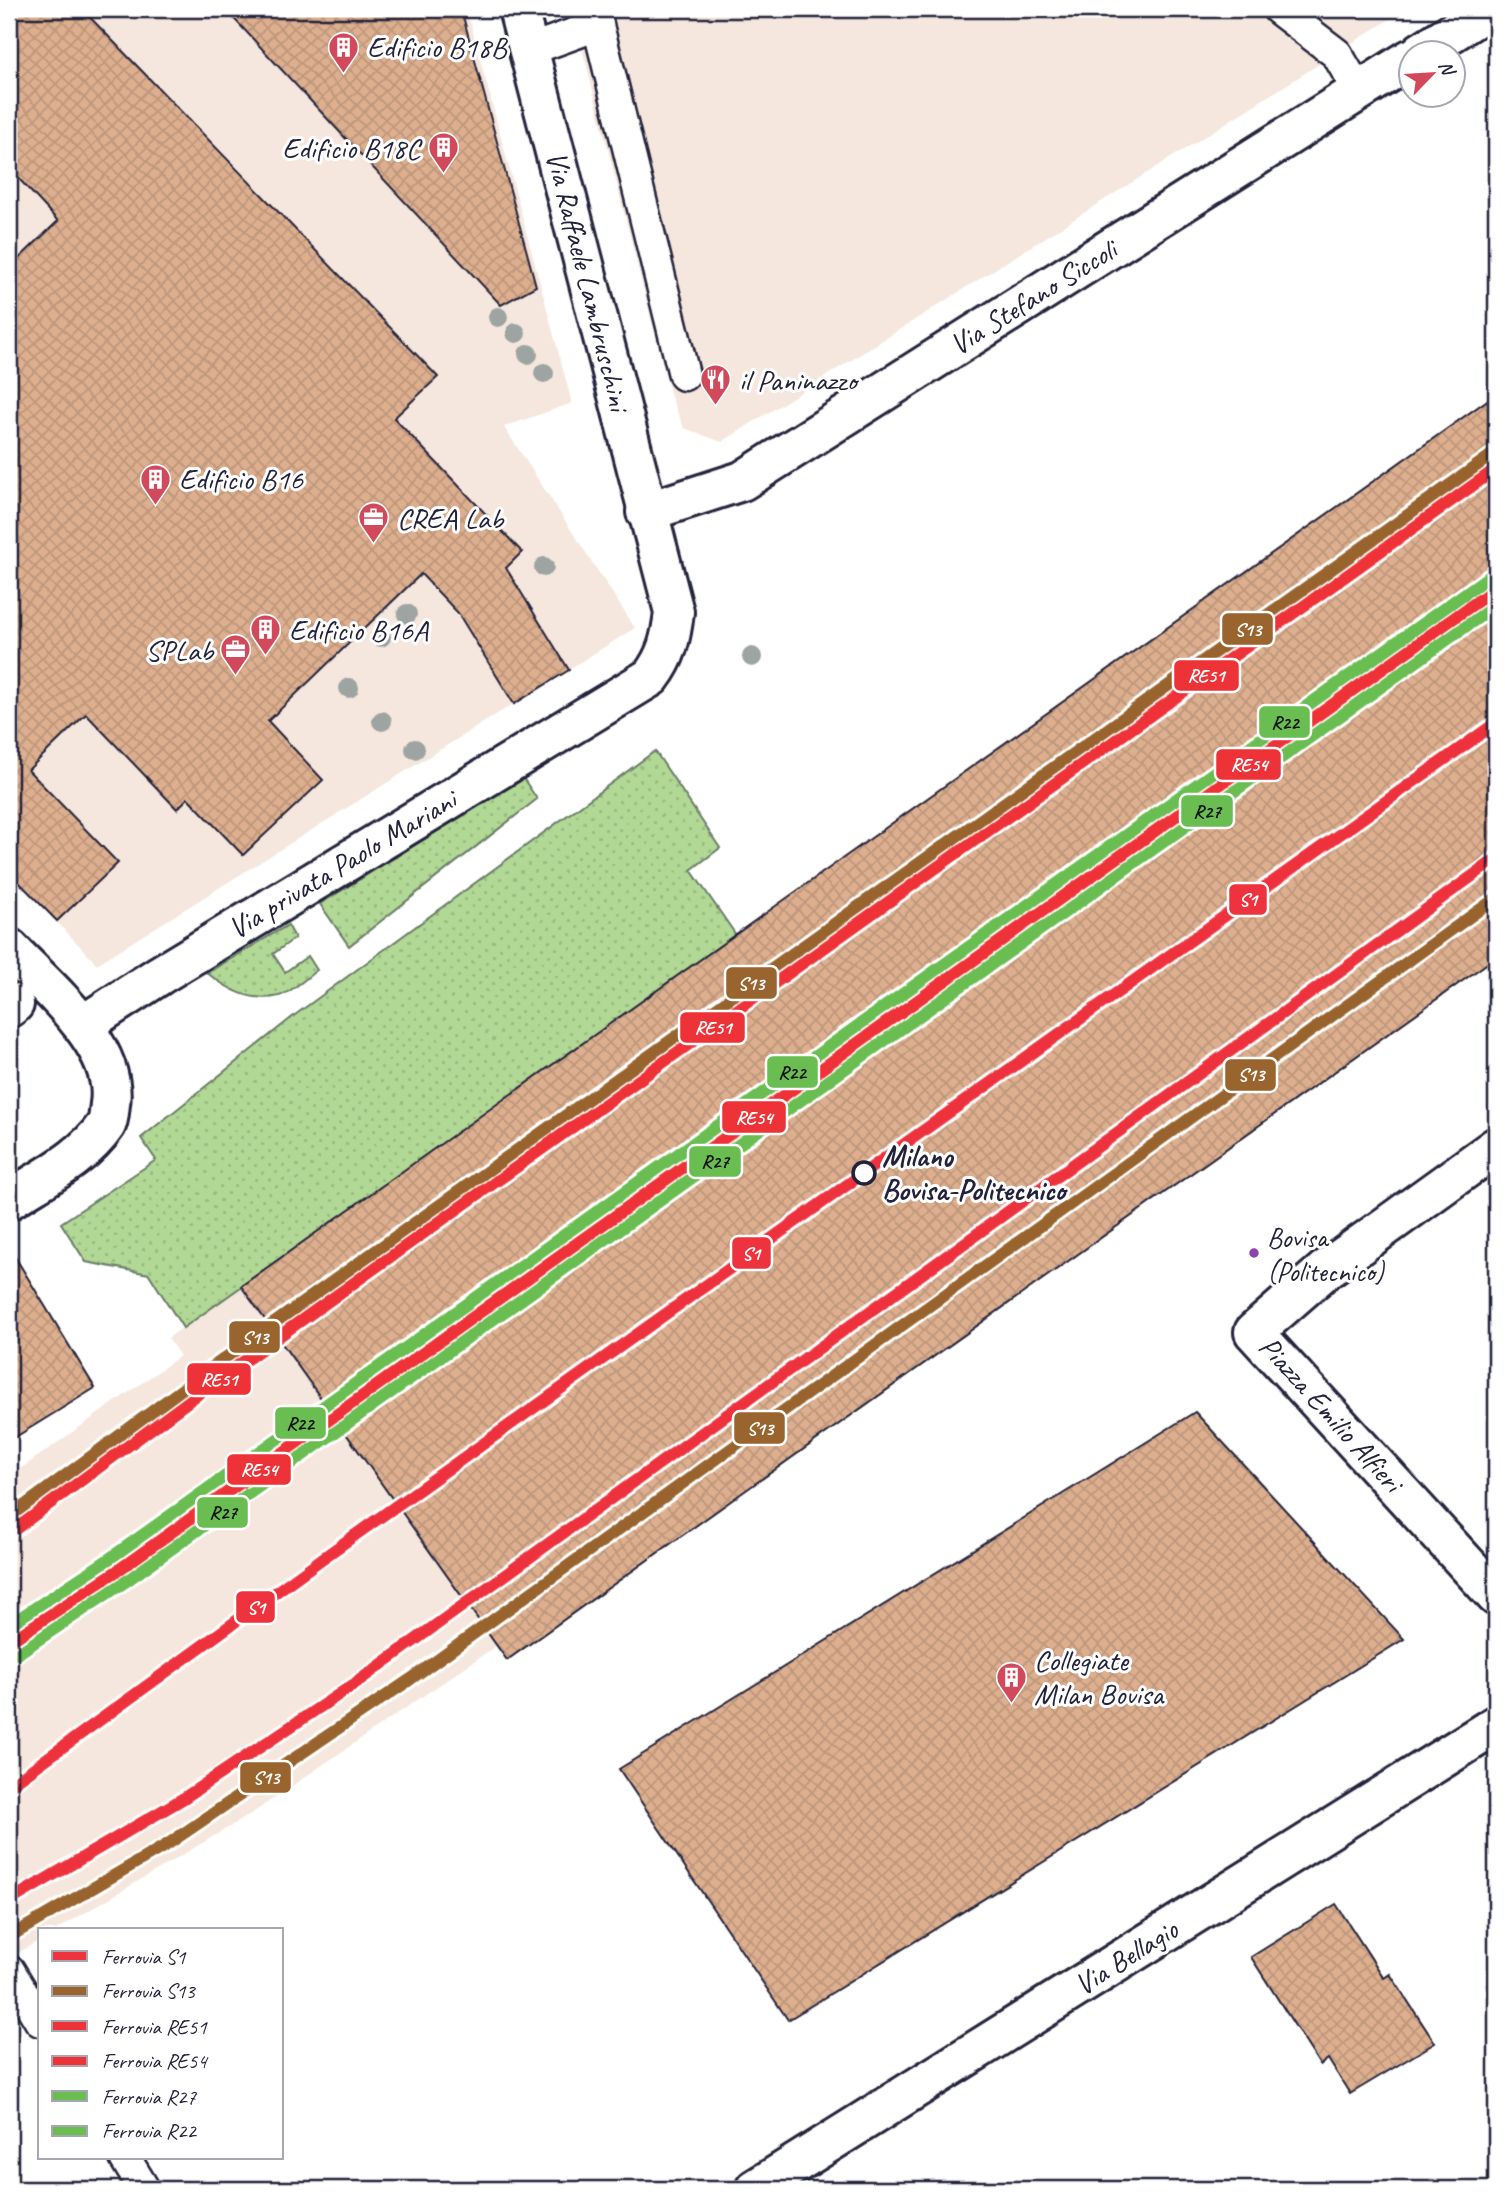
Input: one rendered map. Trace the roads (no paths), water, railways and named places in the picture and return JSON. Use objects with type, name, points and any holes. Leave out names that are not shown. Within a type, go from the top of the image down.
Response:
[{"type":"street","name":"Via Raffaele Lambruschini","points":[[518,9],[646,512]]},
{"type":"street","points":[[1443,38],[1489,9]]},
{"type":"street","name":"Via Stefano Siccoli","points":[[646,512],[742,481],[1396,68]]},
{"type":"street","name":"Via privata Paolo Mariani","points":[[83,1025],[160,975],[651,677],[672,638],[674,612],[646,512]]},
{"type":"street","points":[[9,948],[83,1025],[104,1063],[112,1093],[108,1123],[78,1156],[9,1200]]},
{"type":"street","name":"Piazza Emilio Alfieri","points":[[1496,1147],[1324,1271],[1254,1332],[1496,1596]]},
{"type":"street","name":"Via Bellagio","points":[[755,2189],[1496,1725]]},
{"type":"lane","points":[[1278,9],[1338,54],[1359,92]]},
{"type":"lane","points":[[529,50],[596,17],[684,375]]},
{"type":"lane","points":[[9,1970],[38,2018]]},
{"type":"lane","points":[[126,2160],[144,2189]]},
{"type":"rail line","name":"S13","points":[[9,1517],[197,1378],[1496,452]]},
{"type":"rail line","name":"RE51","points":[[17,1528],[205,1389],[1496,469]]},
{"type":"rail line","name":"R22","points":[[9,1625],[109,1559],[1488,577]]},
{"type":"rail line","name":"RE54","points":[[9,1642],[117,1571],[1496,588]]},
{"type":"rail line","name":"R27","points":[[17,1654],[125,1582],[1496,605]]},
{"type":"rail line","name":"S1","points":[[9,1786],[323,1558],[1496,723]]},
{"type":"rail line","name":"S1","points":[[9,1901],[184,1798],[353,1685],[1496,859]]},
{"type":"rail line","name":"S13","points":[[9,1937],[168,1844],[411,1679],[1496,898]]},
{"type":"place","name":"Edificio B18B","points":[[344,74]]},
{"type":"place","name":"Edificio B18C","points":[[443,175]]},
{"type":"place","name":"il Paninazzo","points":[[716,407]]},
{"type":"place","name":"Edificio B16","points":[[156,506]]},
{"type":"place","name":"CREA Lab","points":[[374,545]]},
{"type":"place","name":"Edificio B16A","points":[[266,657]]},
{"type":"place","name":"SPLab","points":[[236,677]]},
{"type":"place","name":"Milano Bovisa-Politecnico","points":[[864,1173]]},
{"type":"place","name":"Bovisa (Politecnico)","points":[[1254,1253]]},
{"type":"place","name":"Collegiate Milan Bovisa","points":[[1011,1704]]}]
